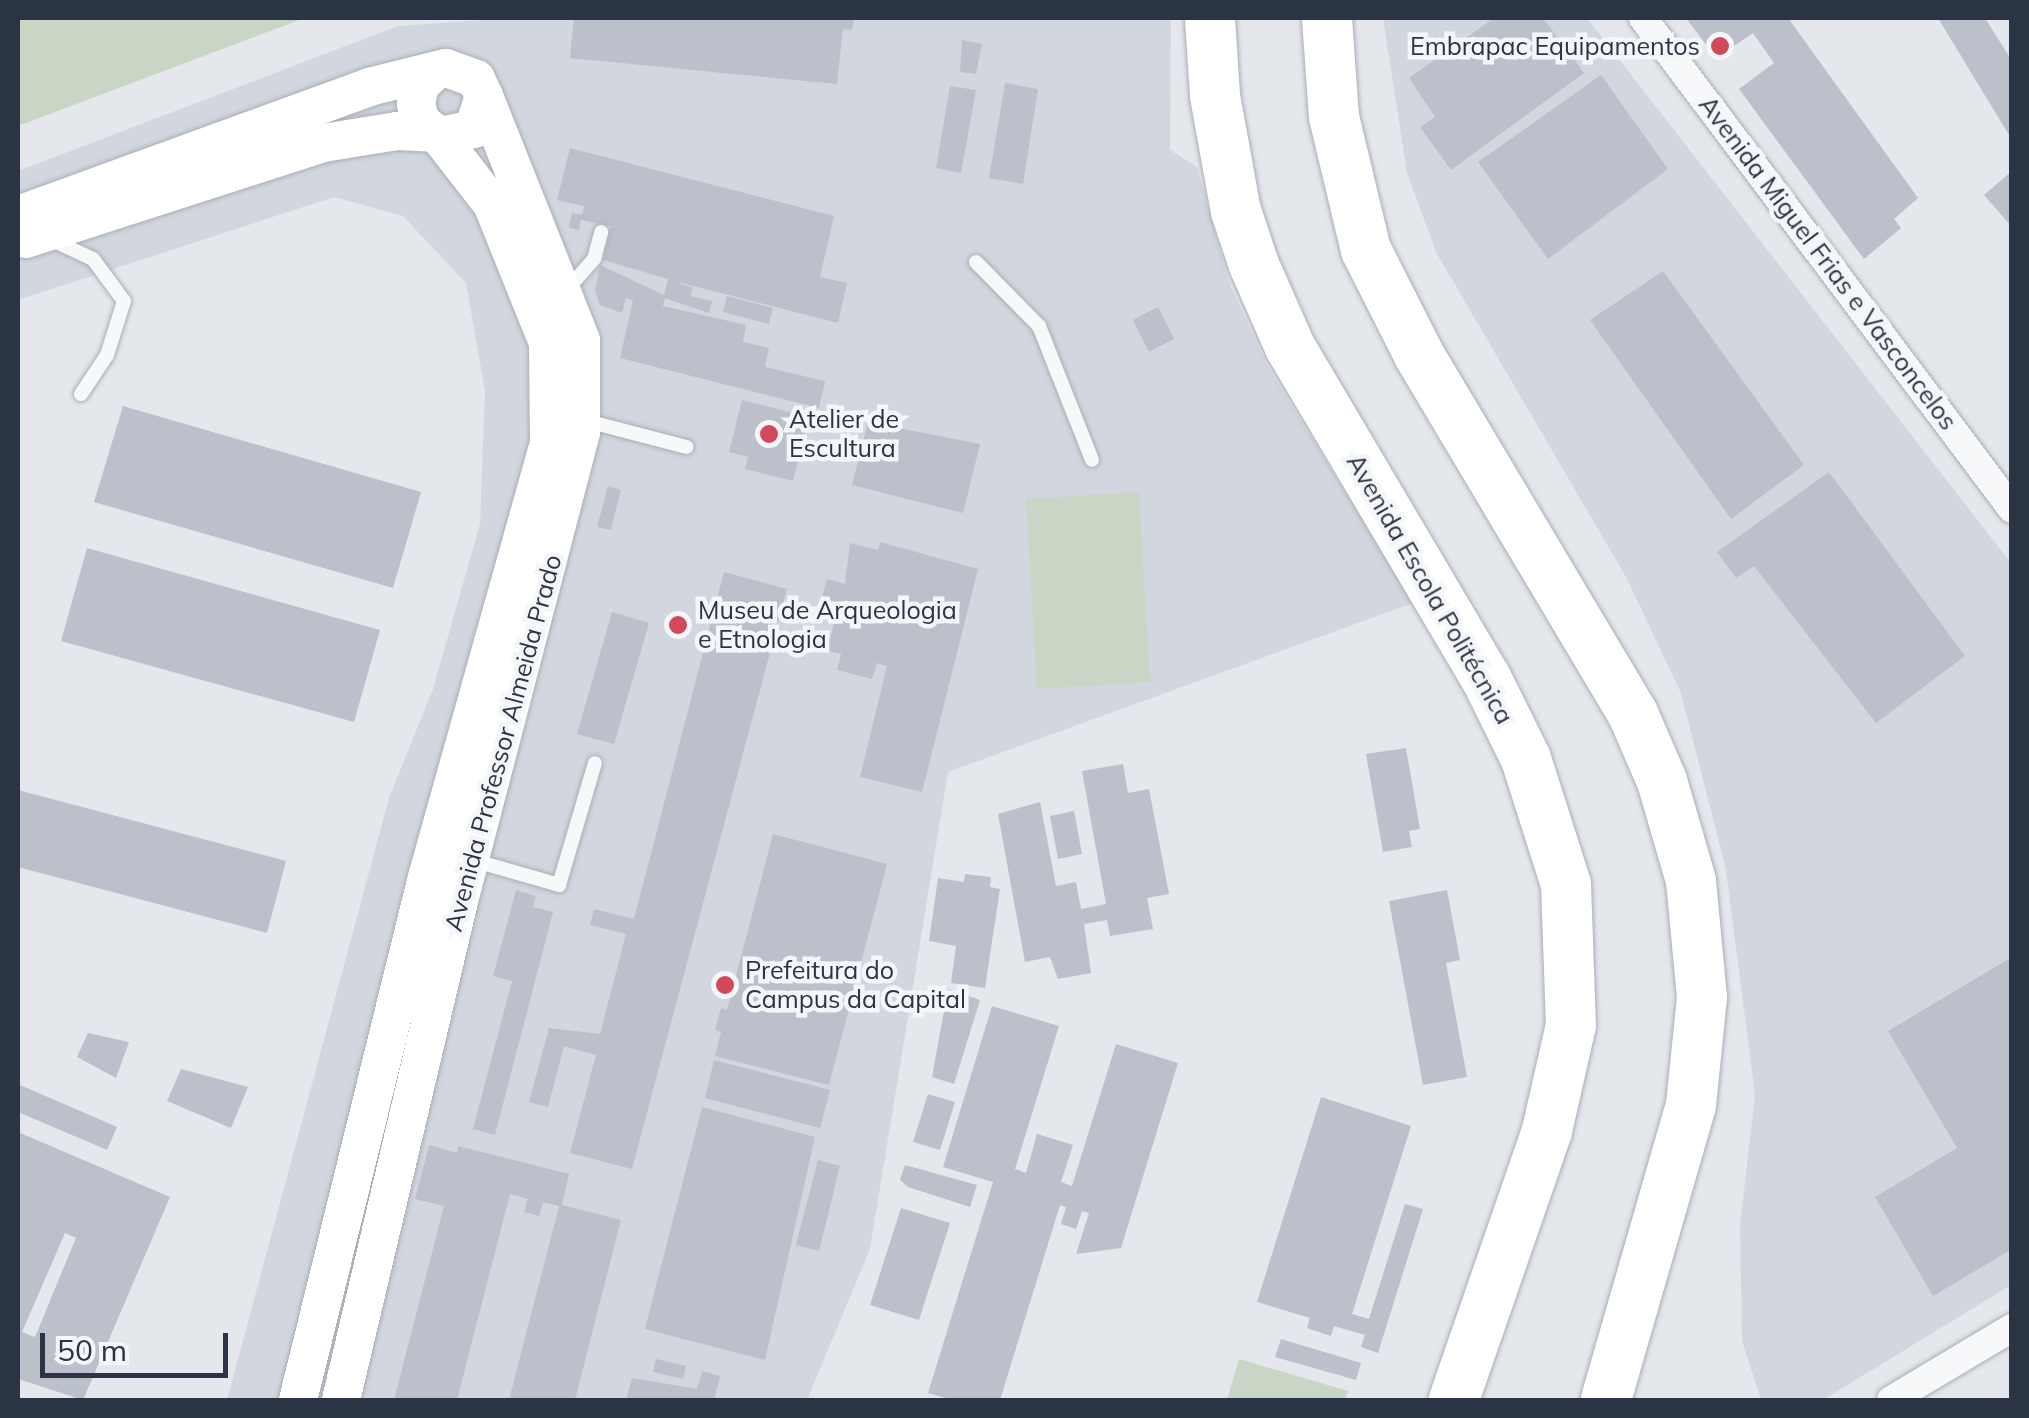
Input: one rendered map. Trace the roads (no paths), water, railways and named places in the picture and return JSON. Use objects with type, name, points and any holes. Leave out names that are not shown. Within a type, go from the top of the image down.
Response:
[{"type":"highway","name":"Avenida Escola Politécnica","points":[[1210,18],[1215,96],[1236,211],[1254,266],[1290,348],[1486,678],[1526,759],[1566,884],[1574,988],[1568,1043],[1548,1131],[1454,1400]]},
{"type":"highway","points":[[1326,18],[1334,118],[1366,250],[1419,356],[1633,714],[1662,781],[1691,881],[1702,996],[1691,1105],[1606,1400]]},
{"type":"street","name":"Avenida Miguel Frias e Vasconcelos","points":[[1644,18],[2012,509]]},
{"type":"street","points":[[460,69],[476,79],[484,96],[473,129],[322,143],[25,230],[369,87],[460,69]]},
{"type":"street","points":[[434,72],[420,85],[416,104],[436,134]]},
{"type":"street","name":"Avenida Professor Almeida Prado","points":[[341,1400],[457,912],[582,420],[581,340],[564,292],[517,190],[484,96]]},
{"type":"street","name":"Avenida Professor Almeida Prado","points":[[298,1400],[414,927],[549,442],[552,389],[548,343],[492,204],[436,134]]},
{"type":"street","points":[[414,927],[457,912],[427,878]]},
{"type":"street","points":[[1891,1400],[2012,1328]]},
{"type":"lane","points":[[25,230],[94,259],[124,300],[107,355],[80,394]]},
{"type":"lane","points":[[564,292],[594,259],[600,232]]},
{"type":"lane","points":[[976,262],[1039,326],[1092,460]]},
{"type":"lane","points":[[582,420],[687,447]]},
{"type":"lane","points":[[472,860],[559,885],[594,763]]},
{"type":"place","name":"Embrapac Equipamentos","points":[[1720,46]]},
{"type":"place","name":"Atelier de Escultura","points":[[769,434]]},
{"type":"place","name":"Museu de Arqueologia e Etnologia","points":[[678,625]]},
{"type":"place","name":"Prefeitura do Campus da Capital","points":[[725,985]]}]
